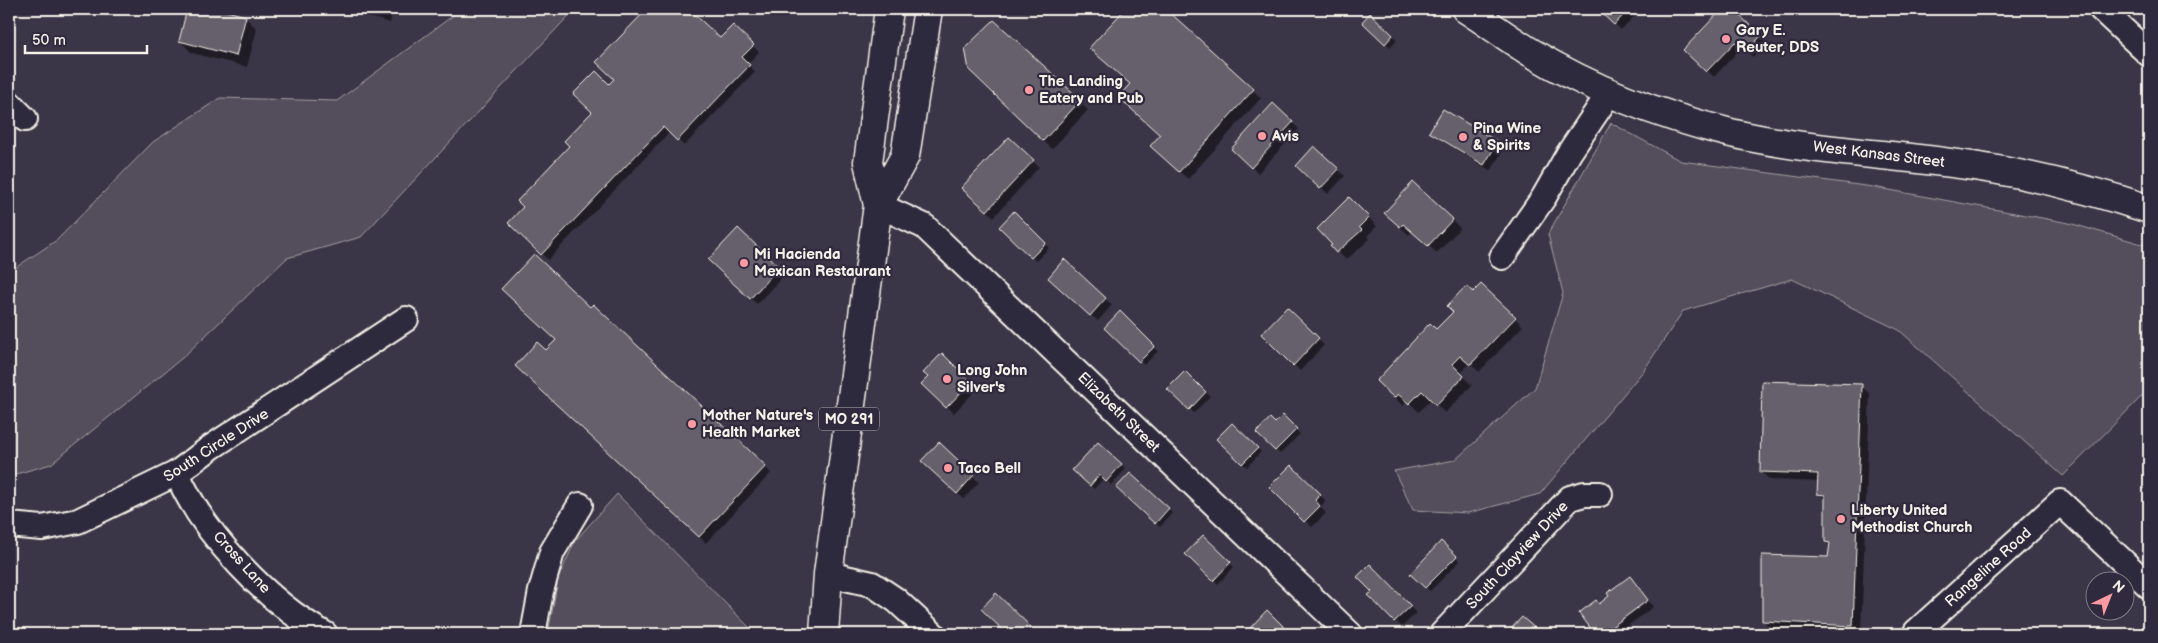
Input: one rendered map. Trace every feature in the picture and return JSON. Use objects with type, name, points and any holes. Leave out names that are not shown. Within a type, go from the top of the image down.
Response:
[{"type":"main road","name":"MO 291","points":[[824,634],[828,574],[878,205],[868,162],[889,9]]},
{"type":"main road","name":"MO 291","points":[[878,205],[905,156],[928,9]]},
{"type":"main road","name":"West Kansas Street","points":[[1466,9],[1532,53],[1610,92],[1673,117],[1733,133],[1789,143],[1994,170],[2081,188],[2149,210]]},
{"type":"street","points":[[2101,9],[2149,54]]},
{"type":"street","points":[[1502,257],[1544,197],[1569,153],[1610,92]]},
{"type":"street","name":"Elizabeth Street","points":[[878,205],[924,226],[1350,634]]},
{"type":"street","name":"South Circle Drive","points":[[9,526],[42,528],[78,521],[177,473],[210,448],[322,374],[345,361],[406,319]]},
{"type":"street","name":"Cross Lane","points":[[177,473],[183,488],[200,514],[231,555],[258,584],[288,609],[325,634]]},
{"type":"street","name":"South Clayview Drive","points":[[1442,634],[1570,498],[1584,494],[1600,494]]},
{"type":"street","name":"Rangeline Road","points":[[1917,633],[2060,502],[2149,586]]},
{"type":"street","points":[[533,634],[541,591],[552,552],[580,505]]},
{"type":"street","points":[[828,574],[872,584],[896,600],[933,634]]},
{"type":"shaded area","points":[[462,9],[575,9],[361,237],[287,258],[182,358],[51,464],[9,476],[9,272],[57,240],[153,142],[220,98],[337,101]]},
{"type":"shaded area","points":[[1611,123],[1681,161],[1873,187],[2069,223],[2149,246],[2149,397],[2145,393],[2063,476],[1899,330],[1792,279],[1683,311],[1644,370],[1540,494],[1468,513],[1413,510],[1394,471],[1455,460],[1535,388],[1563,293],[1548,234]]},
{"type":"shaded area","points":[[617,494],[751,629],[771,634],[548,634],[558,579],[575,541]]},
{"type":"building","points":[[187,9],[219,9],[246,16],[236,56],[179,41]]},
{"type":"building","points":[[647,9],[689,9],[720,38],[733,25],[754,45],[742,57],[750,65],[677,141],[663,127],[541,255],[508,223],[523,207],[517,201],[569,146],[564,141],[592,112],[573,94],[596,71],[609,84],[614,79],[596,62]]},
{"type":"building","points":[[1125,9],[1166,9],[1254,89],[1179,172],[1150,146],[1160,135],[1118,97],[1130,84],[1089,48]]},
{"type":"building","points":[[1597,9],[1629,9],[1614,25]]},
{"type":"building","name":"Gary E. Reuter, DDS","points":[[1722,9],[1733,9],[1761,36],[1746,52],[1735,42],[1706,72],[1683,50]]},
{"type":"building","points":[[1370,13],[1393,35],[1385,44],[1362,22]]},
{"type":"building","name":"The Landing Eatery and Pub","points":[[994,20],[1081,100],[1043,141],[969,70],[965,48]]},
{"type":"building","name":"Avis","points":[[1273,103],[1293,122],[1251,168],[1231,149]]},
{"type":"building","name":"Pina Wine & Spirits","points":[[1443,109],[1498,142],[1484,165],[1429,132]]},
{"type":"building","points":[[1009,137],[1034,160],[987,211],[961,188]]},
{"type":"building","points":[[1314,146],[1339,169],[1320,189],[1296,166]]},
{"type":"building","points":[[1413,182],[1453,219],[1428,246],[1403,224],[1400,227],[1384,213]]},
{"type":"building","points":[[1349,197],[1369,217],[1359,227],[1362,230],[1336,253],[1330,246],[1332,245],[1317,229]]},
{"type":"building","points":[[1014,211],[1046,243],[1031,258],[999,227]]},
{"type":"building","name":"Mi Hacienda Mexican Restaurant","points":[[738,228],[779,267],[750,299],[708,260]]},
{"type":"building","points":[[534,254],[590,307],[593,304],[766,466],[699,537],[515,366],[537,342],[546,350],[556,340],[501,289]]},
{"type":"building","points":[[1064,259],[1106,298],[1090,316],[1048,278]]},
{"type":"building","points":[[1481,284],[1516,317],[1470,365],[1460,356],[1452,364],[1464,376],[1436,405],[1422,391],[1409,404],[1398,394],[1394,398],[1376,381],[1430,323],[1436,329],[1453,312],[1447,306],[1466,286],[1473,292]]},
{"type":"building","points":[[1287,307],[1319,338],[1293,366],[1261,334]]},
{"type":"building","points":[[1120,311],[1155,346],[1139,362],[1104,328]]},
{"type":"building","name":"Long John Silver's","points":[[942,353],[971,382],[946,408],[921,384],[928,377],[923,373]]},
{"type":"building","points":[[1185,371],[1206,392],[1189,410],[1167,389]]},
{"type":"building","name":"Liberty United Methodist Church","points":[[1762,381],[1862,384],[1853,626],[1762,621],[1762,555],[1828,557],[1830,543],[1825,542],[1825,495],[1817,494],[1818,474],[1760,472]]},
{"type":"building","points":[[1283,415],[1297,429],[1275,451],[1256,433],[1270,418],[1275,423]]},
{"type":"building","points":[[1232,423],[1258,448],[1242,464],[1216,439]]},
{"type":"building","name":"Taco Bell","points":[[939,442],[974,475],[957,494],[921,461]]},
{"type":"building","points":[[1098,442],[1122,464],[1106,482],[1099,475],[1090,486],[1072,470]]},
{"type":"building","points":[[1291,465],[1321,494],[1315,500],[1320,506],[1304,522],[1269,487]]},
{"type":"building","points":[[1130,473],[1169,508],[1155,524],[1116,488]]},
{"type":"building","points":[[1203,535],[1231,562],[1213,581],[1185,554]]},
{"type":"building","points":[[1441,541],[1457,556],[1425,588],[1410,574]]},
{"type":"building","points":[[1370,564],[1411,606],[1394,622],[1368,595],[1372,592],[1357,577]]},
{"type":"building","points":[[1630,576],[1648,600],[1602,634],[1595,634],[1579,613],[1596,600],[1599,604],[1609,596],[1607,593]]},
{"type":"building","points":[[996,593],[1032,628],[1026,634],[1007,634],[981,609]]},
{"type":"building","points":[[1267,610],[1289,634],[1257,634],[1250,628]]},
{"type":"building","points":[[1522,617],[1537,630],[1533,634],[1506,634]]},
{"type":"place","name":"Gary E. Reuter, DDS","points":[[1726,39]]},
{"type":"place","name":"The Landing Eatery and Pub","points":[[1029,90]]},
{"type":"place","name":"Avis","points":[[1262,136]]},
{"type":"place","name":"Pina Wine & Spirits","points":[[1463,137]]},
{"type":"place","name":"Mi Hacienda Mexican Restaurant","points":[[744,263]]},
{"type":"place","name":"Long John Silver's","points":[[947,379]]},
{"type":"place","name":"Mother Nature's Health Market","points":[[692,424]]},
{"type":"place","name":"Taco Bell","points":[[948,468]]},
{"type":"place","name":"Liberty United Methodist Church","points":[[1841,519]]}]
